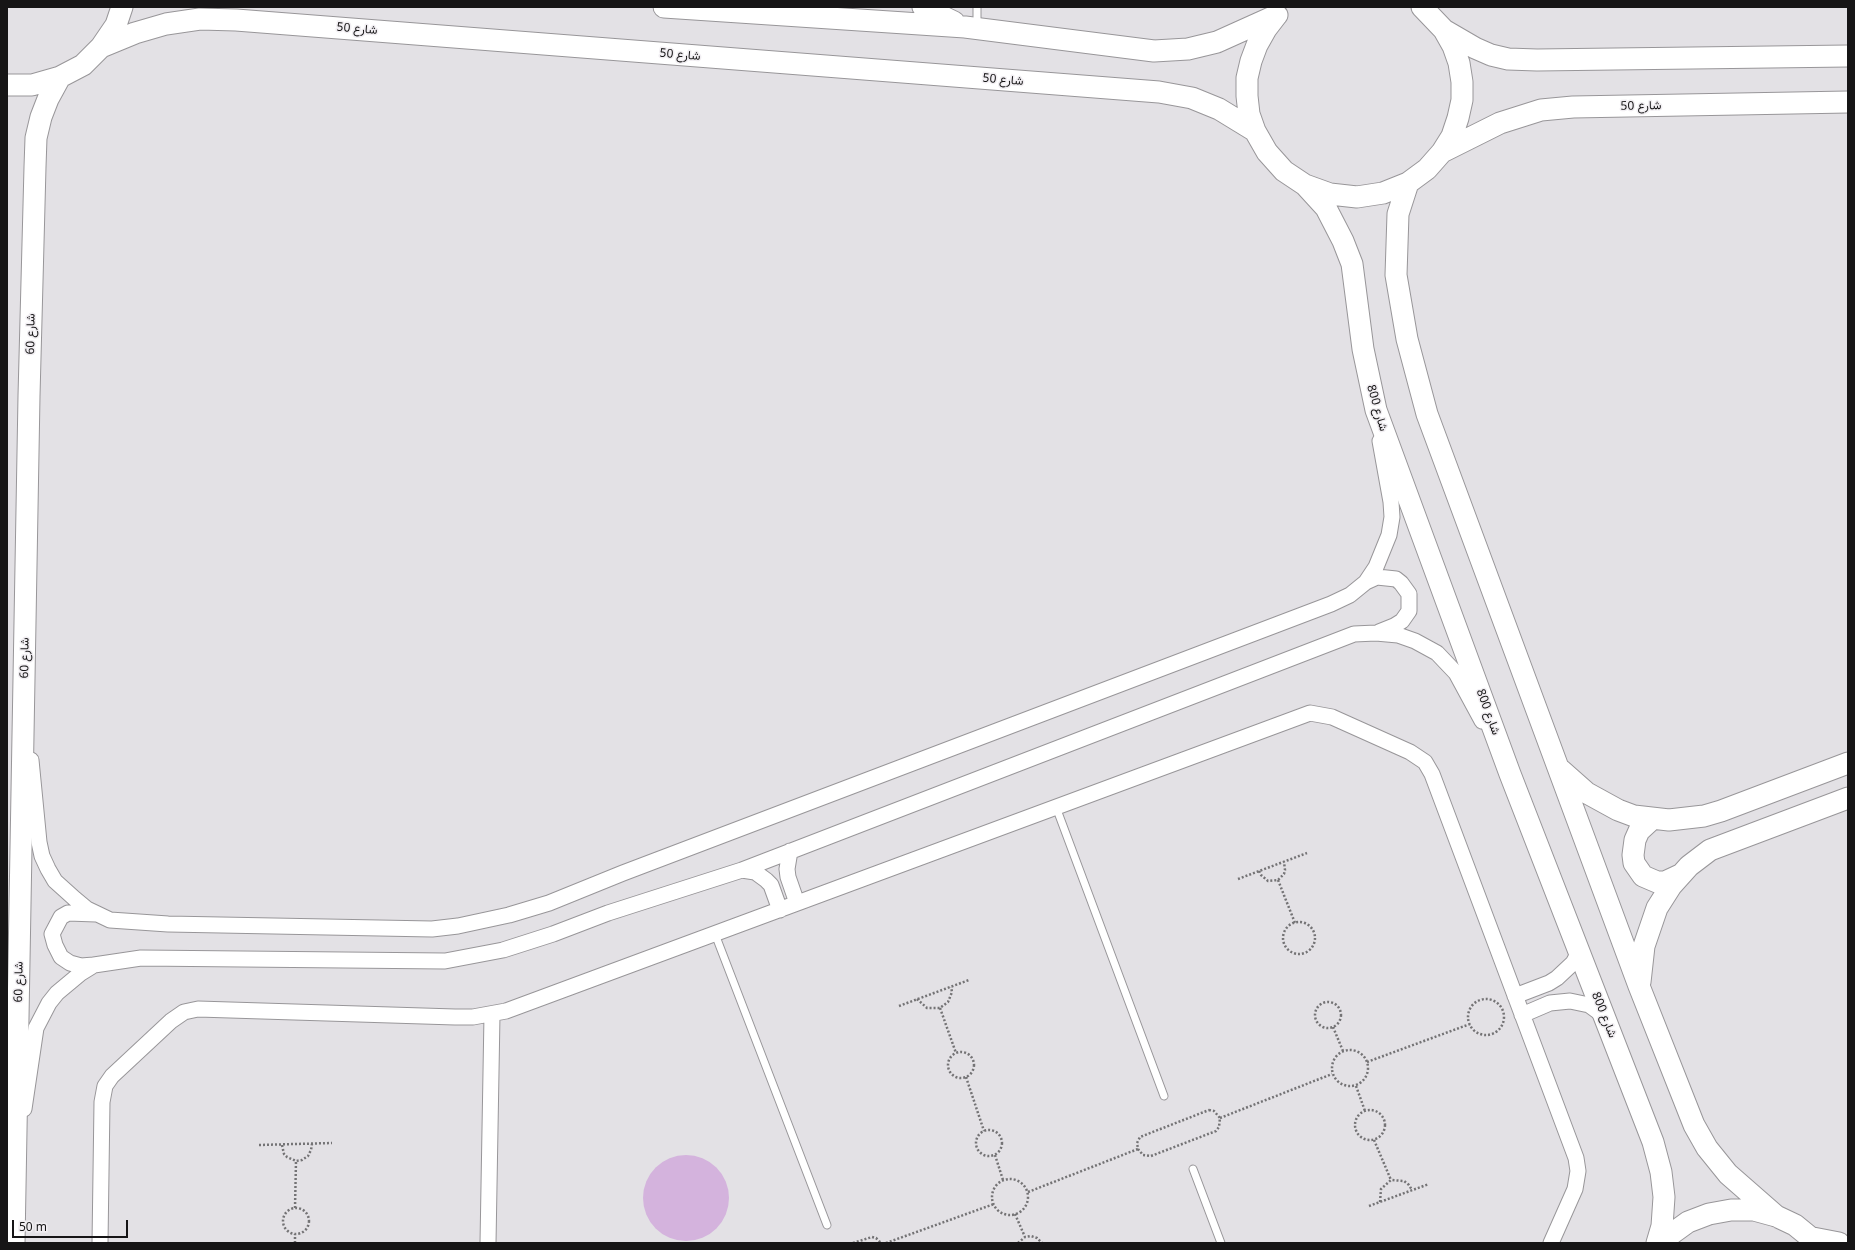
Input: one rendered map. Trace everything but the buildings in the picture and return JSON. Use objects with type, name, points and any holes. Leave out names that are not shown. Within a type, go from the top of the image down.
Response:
[{"type":"main road","points":[[7,85],[32,85],[60,77],[82,65],[101,47],[116,25],[122,7]]},
{"type":"main road","points":[[664,7],[971,28],[1154,51],[1188,49],[1217,42],[1282,11]]},
{"type":"main road","points":[[923,7],[971,28]]},
{"type":"main road","points":[[1282,11],[1266,29],[1257,44],[1250,67],[1247,96],[1249,114],[1255,131],[1267,152],[1284,171],[1305,185],[1330,194],[1357,197],[1383,193],[1408,183],[1427,169],[1442,152],[1452,136],[1462,100],[1462,82],[1459,63],[1453,46],[1444,30],[1422,7]]},
{"type":"main road","name":"شارع 50","points":[[101,47],[135,33],[166,24],[200,19],[236,20],[1159,92],[1192,98],[1219,108],[1255,131]]},
{"type":"main road","points":[[1444,30],[1475,48],[1491,55],[1508,59],[1537,60],[1848,56]]},
{"type":"main road","name":"شارع 60","points":[[14,1243],[29,396],[36,138],[41,117],[48,99],[60,77]]},
{"type":"main road","name":"شارع 50","points":[[1442,152],[1500,123],[1541,110],[1573,107],[1848,102]]},
{"type":"main road","points":[[1408,183],[1398,214],[1396,275],[1407,339],[1427,414],[1639,986],[1694,1125],[1707,1148],[1728,1174],[1776,1216]]},
{"type":"main road","name":"شارع 800","points":[[1305,185],[1326,208],[1343,241],[1352,264],[1363,350],[1376,410],[1510,774],[1648,1128],[1662,1172],[1664,1197],[1662,1219],[1657,1243]]},
{"type":"main road","points":[[1558,768],[1587,793],[1618,810],[1652,819],[1669,820],[1704,816],[1848,763]]},
{"type":"main road","points":[[1639,986],[1644,946],[1652,921],[1664,897],[1680,875],[1710,850],[1848,798]]},
{"type":"main road","points":[[1652,819],[1639,832],[1635,840],[1633,855],[1634,863],[1643,876],[1657,882],[1665,882],[1680,875]]},
{"type":"main road","points":[[1662,1243],[1688,1222],[1709,1214],[1731,1210],[1754,1210],[1776,1216],[1795,1225],[1815,1240],[1839,1243]]},
{"type":"street","points":[[1366,582],[1376,568],[1383,552],[1389,535],[1392,517],[1391,502],[1376,410]]},
{"type":"street","points":[[24,694],[39,842],[42,856],[55,881],[87,909],[110,920],[126,923],[432,929],[458,926],[509,915],[549,902],[1332,604],[1350,595],[1366,582],[1377,577],[1396,579],[1409,594],[1409,611],[1402,621],[1376,633]]},
{"type":"street","points":[[97,914],[68,913],[61,917],[52,934],[54,945],[61,957],[70,963],[81,966],[141,958],[439,961],[466,958],[503,950],[608,913],[742,870],[1354,634],[1376,633],[1398,635],[1415,641],[1437,653],[1456,673],[1510,774]]},
{"type":"street","points":[[100,1243],[102,1094],[112,1076],[177,1016],[184,1012],[198,1009],[455,1017],[492,1015],[520,1007],[1302,715],[1317,713],[1332,717],[1410,752],[1418,756],[1429,768],[1578,1164],[1575,1189],[1550,1243]]},
{"type":"street","points":[[790,851],[787,869],[788,877],[797,903]]},
{"type":"street","points":[[742,870],[755,872],[771,885],[780,910]]},
{"type":"street","points":[[1515,996],[1549,983],[1557,978],[1569,967],[1579,952]]},
{"type":"street","points":[[16,1161],[36,1028],[49,1002],[81,972],[94,965]]},
{"type":"street","points":[[1522,1015],[1550,1003],[1570,1000],[1589,1005],[1605,1016]]},
{"type":"street","points":[[488,1243],[492,1015]]},
{"type":"lane","points":[[971,28],[977,7]]},
{"type":"lane","points":[[1056,807],[1164,1096]]},
{"type":"lane","points":[[715,934],[827,1225]]},
{"type":"lane","points":[[1193,1169],[1221,1243]]},
{"type":"path","points":[[1238,879],[1307,853]]},
{"type":"path","points":[[1259,871],[1264,879],[1273,881],[1278,880],[1286,870],[1284,862]]},
{"type":"path","points":[[1278,880],[1295,923]]},
{"type":"path","points":[[1295,923],[1306,924],[1314,933],[1314,944],[1302,954],[1291,952],[1284,944],[1283,939],[1286,929],[1295,923]]},
{"type":"path","points":[[899,1006],[969,980]]},
{"type":"path","points":[[917,999],[927,1008],[940,1008],[948,1002],[952,992],[951,987]]},
{"type":"path","points":[[1488,999],[1499,1005],[1502,1010],[1503,1022],[1496,1032],[1484,1035],[1478,1033],[1470,1024],[1469,1012],[1476,1002],[1488,999]]},
{"type":"path","points":[[1323,1002],[1332,1002],[1339,1007],[1341,1011],[1340,1020],[1333,1027],[1323,1027],[1316,1020],[1315,1012],[1319,1004],[1323,1002]]},
{"type":"path","points":[[940,1008],[956,1053]]},
{"type":"path","points":[[1367,1062],[1470,1024]]},
{"type":"path","points":[[1333,1027],[1342,1051]]},
{"type":"path","points":[[1348,1050],[1360,1053],[1367,1062],[1368,1074],[1361,1083],[1356,1086],[1344,1086],[1339,1083],[1332,1074],[1331,1068],[1333,1061],[1342,1051],[1348,1050]]},
{"type":"path","points":[[956,1053],[966,1054],[973,1062],[973,1071],[966,1077],[956,1077],[949,1071],[949,1061],[956,1053]]},
{"type":"path","points":[[1220,1118],[1332,1074]]},
{"type":"path","points":[[966,1077],[984,1130]]},
{"type":"path","points":[[1356,1086],[1365,1111]]},
{"type":"path","points":[[1210,1110],[1214,1111],[1220,1118],[1219,1128],[1216,1131],[1151,1156],[1143,1155],[1138,1149],[1137,1145],[1140,1137],[1202,1113],[1210,1110]]},
{"type":"path","points":[[1365,1111],[1375,1112],[1383,1119],[1384,1124],[1382,1133],[1374,1139],[1369,1140],[1360,1136],[1355,1128],[1357,1118],[1365,1111]]},
{"type":"path","points":[[984,1130],[993,1130],[997,1132],[1002,1139],[1001,1148],[994,1155],[986,1156],[977,1148],[977,1138],[984,1130]]},
{"type":"path","points":[[1374,1139],[1391,1180]]},
{"type":"path","points":[[259,1145],[332,1143]]},
{"type":"path","points":[[282,1145],[284,1154],[296,1161],[308,1156],[312,1144]]},
{"type":"path","points":[[1028,1192],[1138,1149]]},
{"type":"path","points":[[994,1155],[1003,1180]]},
{"type":"path","points":[[295,1208],[296,1161]]},
{"type":"path","points":[[1013,1179],[1018,1181],[1026,1188],[1028,1192],[1027,1203],[1020,1212],[1015,1214],[1003,1213],[994,1204],[993,1199],[995,1188],[1003,1180],[1013,1179]]},
{"type":"path","points":[[1380,1202],[1381,1189],[1385,1183],[1391,1180],[1404,1180],[1412,1190]]},
{"type":"path","points":[[1369,1206],[1429,1184]]},
{"type":"path","points":[[886,1243],[994,1204]]},
{"type":"path","points":[[291,1208],[295,1208],[304,1210],[309,1218],[306,1230],[299,1234],[286,1230],[282,1222],[284,1214],[291,1208]]},
{"type":"path","points":[[1015,1214],[1025,1237]]},
{"type":"path","points":[[294,1243],[295,1234]]},
{"type":"path","points":[[853,1243],[872,1237],[876,1238],[881,1243]]},
{"type":"path","points":[[1018,1243],[1025,1237],[1037,1238],[1042,1243]]}]
